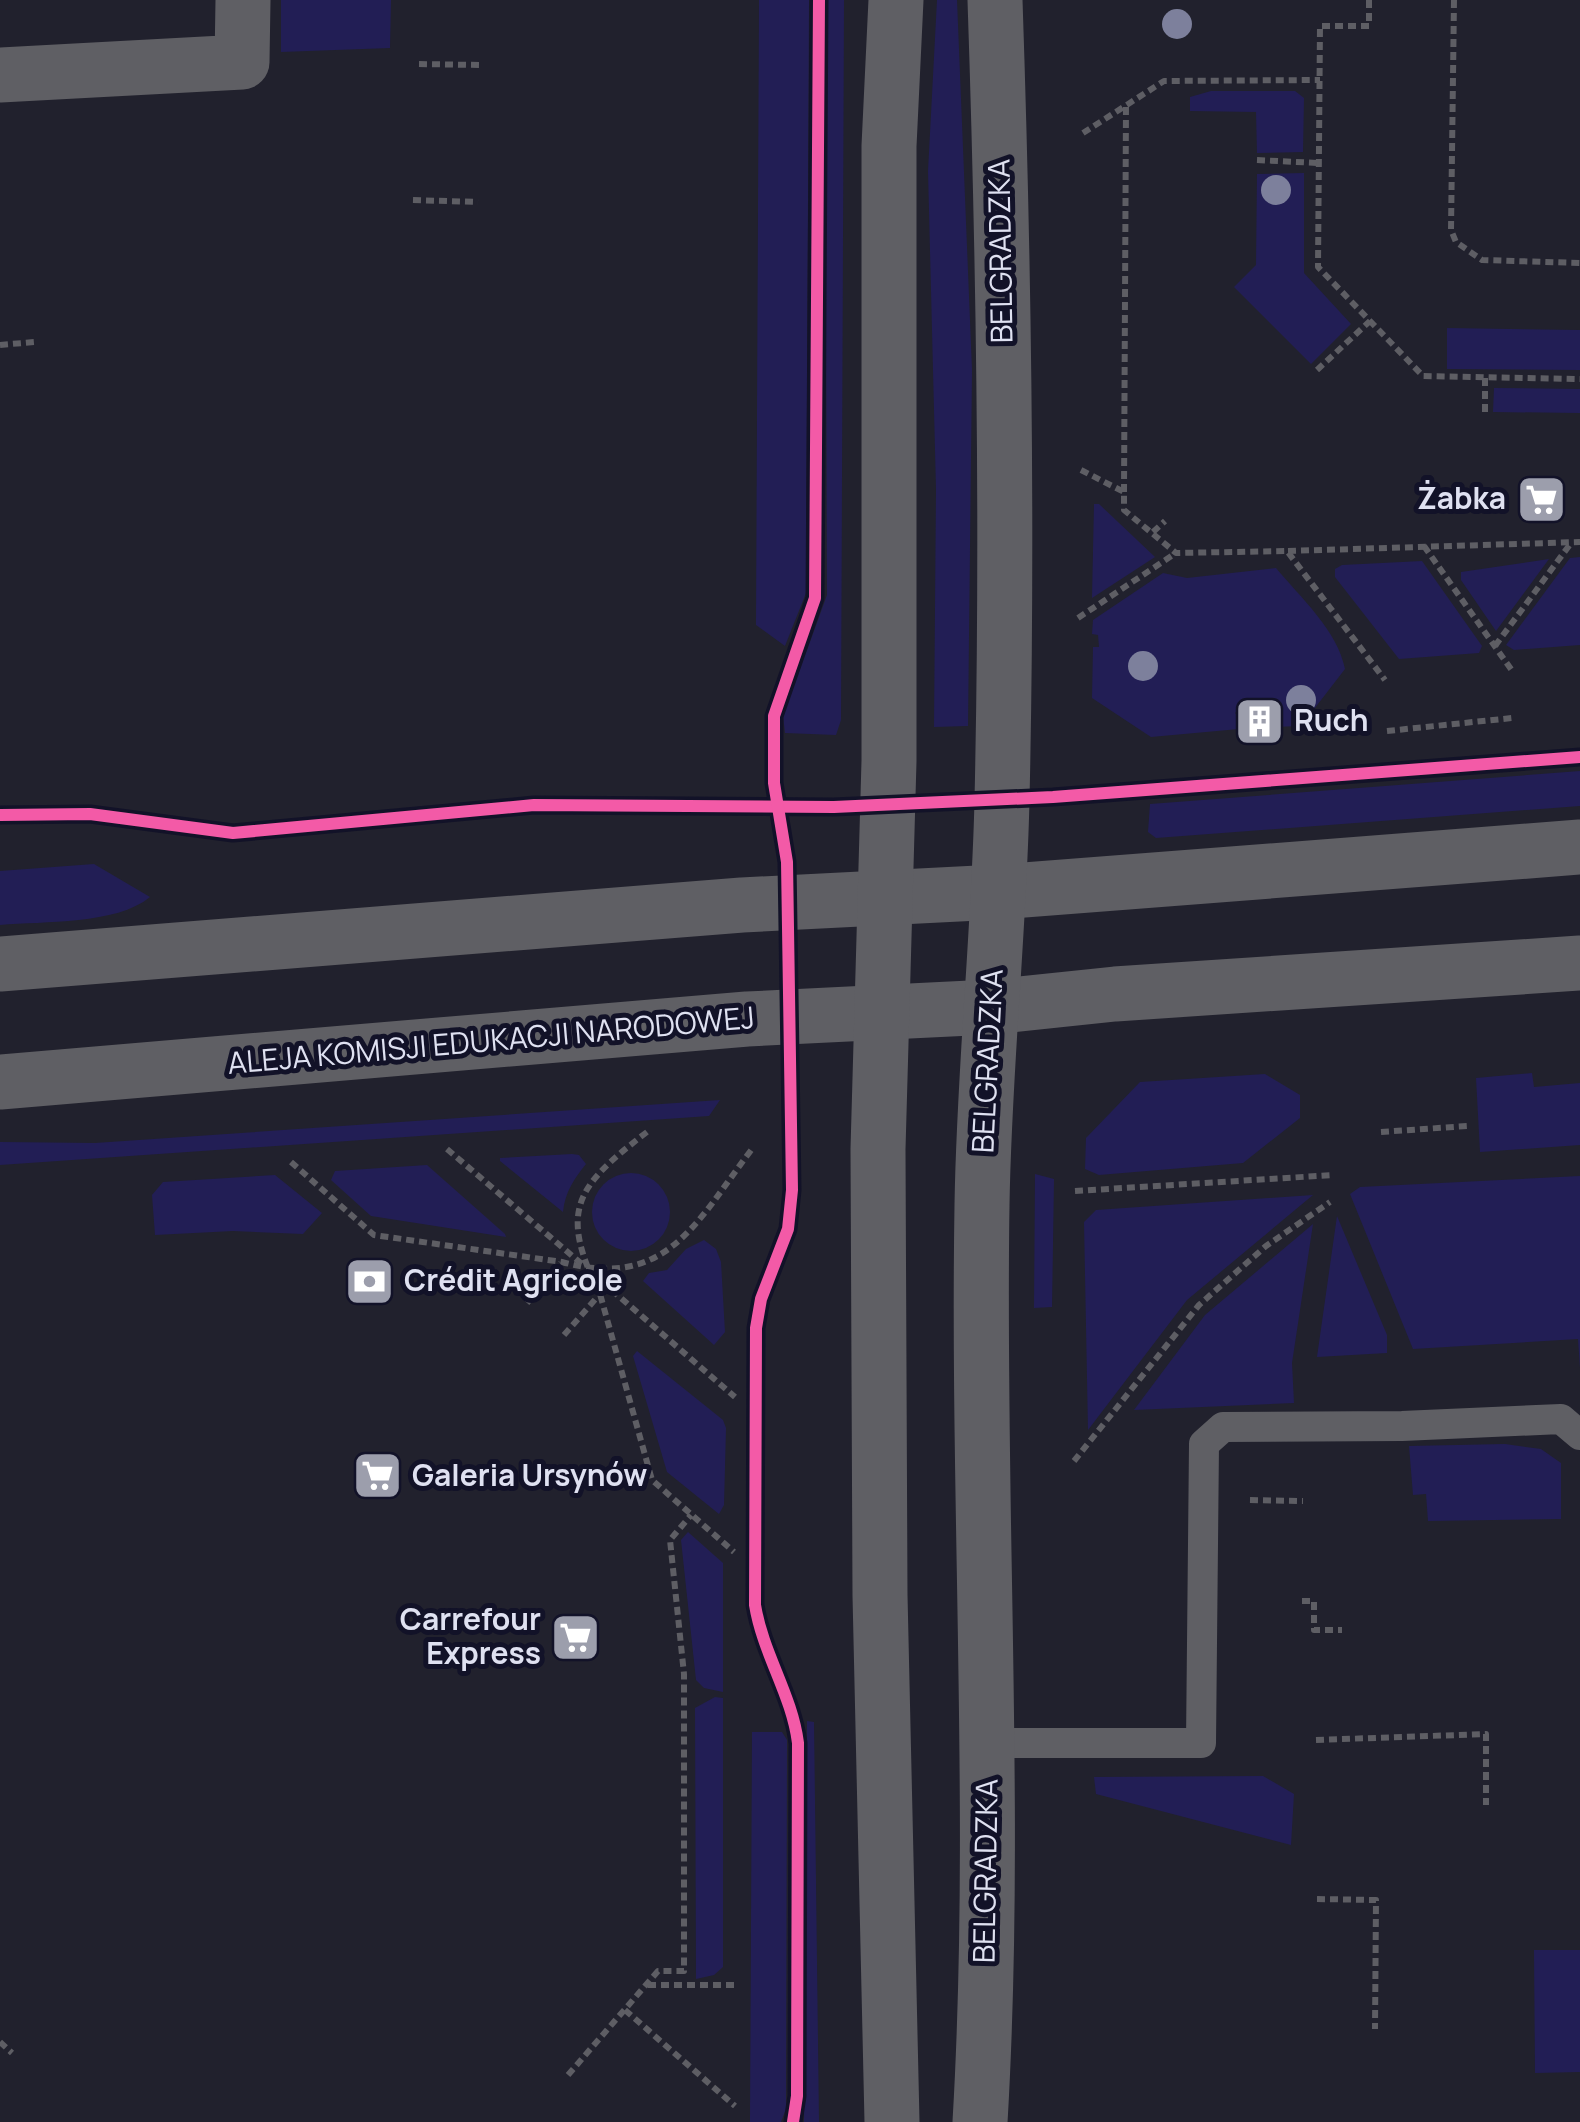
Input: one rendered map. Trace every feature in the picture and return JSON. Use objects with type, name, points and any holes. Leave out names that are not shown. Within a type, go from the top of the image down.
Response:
[{"type":"street","points":[[0,75],[242,62],[243,0]]},
{"type":"street","points":[[892,2122],[880,1576],[878,1149],[890,761],[889,146],[896,0]]},
{"type":"street","name":"BELGRADZKA","points":[[980,2122],[988,1743],[980,1450],[983,1148],[1002,770],[1003,234],[995,0]]},
{"type":"street","points":[[0,964],[1580,847]]},
{"type":"street","name":"ALEJA KOMISJI EDUKACJI NARODOWEJ","points":[[0,1082],[692,1024],[1580,963]]},
{"type":"lane","points":[[988,1743],[1202,1743],[1204,1444],[1223,1426],[1402,1426],[1561,1418],[1580,1435]]},
{"type":"path","points":[[1369,0],[1369,26],[1320,26],[1318,266],[1423,376],[1580,379]]},
{"type":"path","points":[[1454,0],[1451,230],[1456,242],[1482,260],[1580,263]]},
{"type":"path","points":[[419,64],[479,65]]},
{"type":"path","points":[[1083,132],[1164,81],[1320,80]]},
{"type":"path","points":[[1126,106],[1124,510],[1176,553]]},
{"type":"path","points":[[1257,160],[1318,163]]},
{"type":"path","points":[[413,200],[478,202]]},
{"type":"path","points":[[1317,370],[1370,321]]},
{"type":"path","points":[[0,346],[34,342]]},
{"type":"path","points":[[1485,377],[1485,412]]},
{"type":"path","points":[[1081,470],[1124,492]]},
{"type":"path","points":[[1152,532],[1165,522]]},
{"type":"path","points":[[1078,618],[1176,553],[1576,542]]},
{"type":"path","points":[[1495,646],[1576,542]]},
{"type":"path","points":[[1423,546],[1513,672]]},
{"type":"path","points":[[1287,551],[1385,680]]},
{"type":"path","points":[[1387,731],[1512,718]]},
{"type":"path","points":[[1381,1132],[1467,1126]]},
{"type":"path","points":[[647,1132],[603,1166],[584,1190],[577,1219],[587,1269],[600,1294],[652,1480],[734,1552]]},
{"type":"path","points":[[447,1149],[736,1397]]},
{"type":"path","points":[[291,1162],[374,1235],[587,1269],[645,1265],[667,1254],[688,1233],[752,1149]]},
{"type":"path","points":[[1076,1190],[1334,1175]]},
{"type":"path","points":[[1074,1462],[1199,1304],[1266,1246],[1330,1202]]},
{"type":"path","points":[[527,1302],[562,1262]]},
{"type":"path","points":[[564,1335],[600,1294]]},
{"type":"path","points":[[568,2075],[658,1971],[684,1971],[684,1674],[670,1540],[691,1515]]},
{"type":"path","points":[[1302,1601],[1314,1602],[1314,1630],[1342,1630]]},
{"type":"path","points":[[1316,1740],[1486,1734],[1486,1806]]},
{"type":"path","points":[[1318,1899],[1376,1900],[1375,2029]]},
{"type":"path","points":[[646,1985],[736,1985]]},
{"type":"path","points":[[625,2010],[736,2106]]},
{"type":"path","points":[[0,2042],[12,2053]]},
{"type":"shaded area","points":[[281,0],[391,0],[390,48],[281,52]]},
{"type":"shaded area","points":[[759,0],[809,0],[806,593],[785,646],[756,625]]},
{"type":"shaded area","points":[[825,0],[844,0],[841,720],[836,735],[785,733],[783,716],[827,595]]},
{"type":"shaded area","points":[[937,0],[957,0],[972,370],[968,726],[934,727],[936,489],[928,171]]},
{"type":"shaded area","points":[[1211,91],[1295,91],[1304,98],[1303,152],[1257,153],[1256,112],[1190,111],[1190,97]]},
{"type":"shaded area","points":[[1304,173],[1304,273],[1351,324],[1311,364],[1234,287],[1256,265],[1257,174]]},
{"type":"shaded area","points":[[1447,328],[1580,330],[1580,370],[1447,369]]},
{"type":"shaded area","points":[[1494,388],[1580,389],[1580,413],[1493,412]]},
{"type":"shaded area","points":[[1094,504],[1099,504],[1155,557],[1092,598]]},
{"type":"shaded area","points":[[1580,557],[1580,645],[1514,650],[1506,645],[1570,558]]},
{"type":"shaded area","points":[[1549,559],[1496,631],[1461,580],[1461,572]]},
{"type":"shaded area","points":[[1422,561],[1482,646],[1479,653],[1399,659],[1335,577],[1335,569],[1342,565]]},
{"type":"shaded area","points":[[1276,568],[1335,641],[1345,669],[1301,726],[1272,727],[1281,715],[1270,702],[1244,704],[1235,713],[1250,728],[1151,737],[1092,698],[1093,647],[1099,647],[1098,635],[1092,634],[1093,620],[1163,573],[1187,578]]},
{"type":"shaded area","points":[[1580,771],[1580,806],[1156,838],[1148,832],[1150,804]]},
{"type":"shaded area","points":[[94,864],[150,897],[136,906],[99,917],[0,925],[0,871]]},
{"type":"shaded area","points":[[1532,1073],[1534,1087],[1580,1083],[1580,1145],[1480,1152],[1476,1078]]},
{"type":"shaded area","points":[[1265,1074],[1300,1095],[1300,1118],[1243,1163],[1099,1175],[1085,1169],[1086,1138],[1140,1082]]},
{"type":"shaded area","points":[[720,1100],[709,1116],[0,1165],[0,1142],[95,1143]]},
{"type":"shaded area","points":[[579,1155],[586,1164],[571,1186],[563,1212],[500,1161],[500,1158]]},
{"type":"shaded area","points":[[427,1165],[506,1237],[371,1216],[331,1180],[335,1171]]},
{"type":"shaded area","points":[[631,1173],[659,1184],[670,1212],[659,1240],[631,1251],[603,1240],[592,1212],[603,1184]]},
{"type":"shaded area","points":[[1035,1174],[1054,1179],[1052,1307],[1034,1308]]},
{"type":"shaded area","points":[[275,1175],[322,1213],[303,1234],[233,1231],[155,1235],[152,1195],[163,1182]]},
{"type":"shaded area","points":[[1580,1176],[1580,1368],[1578,1339],[1413,1349],[1350,1194],[1360,1187]]},
{"type":"shaded area","points":[[1313,1195],[1187,1300],[1088,1430],[1084,1222],[1096,1210]]},
{"type":"shaded area","points":[[1337,1216],[1387,1335],[1387,1353],[1317,1357]]},
{"type":"shaded area","points":[[1313,1224],[1292,1363],[1294,1403],[1134,1410],[1205,1315]]},
{"type":"shaded area","points":[[704,1240],[716,1249],[721,1262],[725,1332],[714,1345],[643,1281],[649,1273],[667,1270],[686,1249]]},
{"type":"shaded area","points":[[637,1351],[723,1420],[724,1505],[719,1514],[667,1472],[633,1356]]},
{"type":"shaded area","points":[[1505,1444],[1541,1449],[1561,1463],[1561,1519],[1428,1521],[1426,1494],[1413,1495],[1409,1446]]},
{"type":"shaded area","points":[[688,1532],[723,1563],[723,1692],[704,1688],[696,1680],[681,1540]]},
{"type":"shaded area","points":[[715,1697],[723,1698],[723,1967],[714,1975],[696,1979],[695,1708]]},
{"type":"shaded area","points":[[807,1721],[814,1722],[819,2122],[804,2122]]},
{"type":"shaded area","points":[[752,1732],[782,1732],[787,1740],[786,2109],[781,2122],[750,2122]]},
{"type":"shaded area","points":[[1263,1776],[1294,1794],[1291,1845],[1096,1794],[1094,1777]]},
{"type":"shaded area","points":[[1534,1950],[1580,1950],[1580,2072],[1535,2073]]},
{"type":"cycle path","points":[[793,2122],[797,2096],[798,1743],[755,1605],[756,1328],[761,1299],[788,1229],[792,1190],[787,862],[774,783],[774,716],[815,598],[819,0]]},
{"type":"cycle path","points":[[0,815],[90,814],[233,833],[534,805],[834,807],[1053,797],[1580,757]]},
{"type":"place","name":"Żabka","points":[[1541,499]]},
{"type":"place","name":"Ruch","points":[[1259,721]]},
{"type":"place","name":"Crédit Agricole","points":[[369,1281]]},
{"type":"place","name":"Galeria Ursynów","points":[[377,1476]]},
{"type":"place","name":"Carrefour Express","points":[[576,1637]]}]
